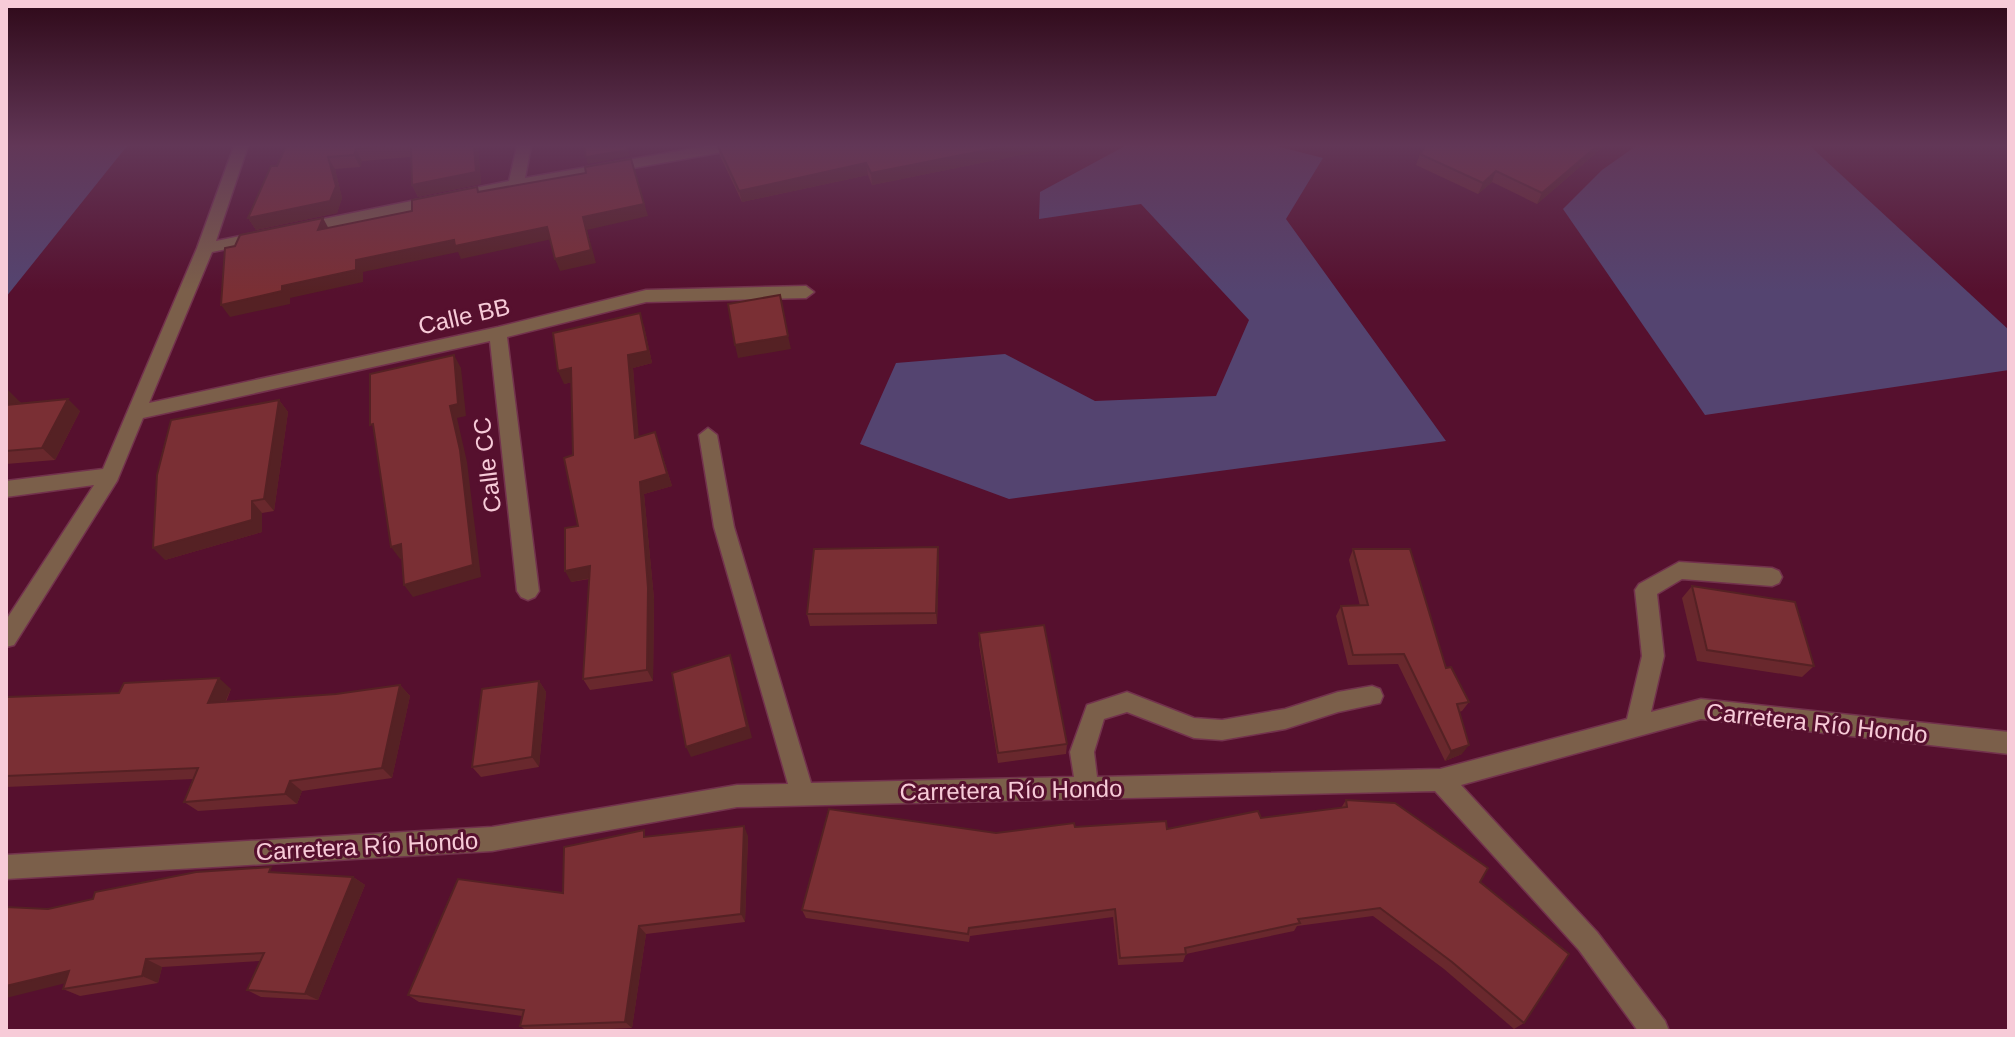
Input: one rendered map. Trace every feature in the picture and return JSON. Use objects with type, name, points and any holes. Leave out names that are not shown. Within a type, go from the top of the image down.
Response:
[{"type":"street","points":[[6,638],[110,476],[205,248],[224,194]]},
{"type":"street","points":[[205,248],[465,194]]},
{"type":"street","name":"Calle BB","points":[[136,413],[498,333],[646,296],[806,292]]},
{"type":"street","name":"Calle CC","points":[[498,333],[528,591]]},
{"type":"street","points":[[708,435],[724,527],[803,795]]},
{"type":"street","points":[[6,489],[110,476]]},
{"type":"street","points":[[1636,727],[1653,656],[1646,590],[1679,570],[1772,577]]},
{"type":"street","points":[[1087,788],[1082,752],[1095,712],[1127,702],[1194,728],[1222,730],[1285,719],[1338,702],[1372,696]]},
{"type":"street","name":"Carretera Río Hondo","points":[[6,867],[492,839],[737,796],[1440,780],[1701,709],[2009,743]]},
{"type":"street","points":[[1440,780],[1588,941],[1655,1031]]},
{"type":"shaded area","points":[[6,194],[88,194],[6,297]]},
{"type":"shaded area","points":[[1040,194],[1301,194],[1286,219],[1446,441],[1009,499],[860,444],[896,363],[1005,354],[1095,401],[1216,396],[1249,320],[1141,204],[1039,219]]},
{"type":"shaded area","points":[[1578,194],[1862,194],[2009,330],[2009,370],[1705,415],[1563,209]]},
{"type":"building","points":[[258,194],[333,194],[330,201],[248,218]]},
{"type":"building","points":[[440,194],[641,194],[644,204],[583,217],[591,250],[555,259],[547,227],[455,246],[454,240],[356,260],[356,270],[282,286],[282,291],[221,305],[225,248],[235,246],[240,235],[323,218],[318,230],[412,211],[412,200]]},
{"type":"building","points":[[780,295],[788,336],[735,345],[728,304]]},
{"type":"building","points":[[640,313],[648,351],[628,355],[635,438],[655,432],[667,474],[640,482],[648,588],[647,670],[583,679],[590,566],[565,571],[565,528],[578,526],[564,458],[573,455],[571,368],[558,371],[553,333]]},
{"type":"building","points":[[454,355],[458,404],[450,406],[460,450],[473,565],[404,585],[401,544],[391,547],[373,424],[370,425],[370,374]]},
{"type":"building","points":[[68,399],[42,448],[6,451],[6,405]]},
{"type":"building","points":[[279,400],[264,499],[252,501],[252,520],[153,548],[157,475],[171,420]]},
{"type":"building","points":[[938,547],[936,613],[807,614],[814,549]]},
{"type":"building","points":[[1353,549],[1410,549],[1446,668],[1451,667],[1469,702],[1457,704],[1469,745],[1451,751],[1404,654],[1353,655],[1341,606],[1368,605]]},
{"type":"building","points":[[1692,586],[1795,602],[1814,666],[1707,650]]},
{"type":"building","points":[[1044,625],[1067,744],[998,753],[979,633]]},
{"type":"building","points":[[730,655],[747,727],[686,747],[672,673]]},
{"type":"building","points":[[219,678],[208,703],[336,694],[400,685],[382,768],[290,781],[285,794],[184,802],[198,768],[6,776],[7,697],[119,693],[124,683]]},
{"type":"building","points":[[539,681],[532,757],[472,767],[482,689]]},
{"type":"building","points":[[1346,800],[1395,803],[1488,868],[1480,882],[1569,954],[1524,1023],[1452,962],[1380,908],[1298,919],[1300,923],[1185,948],[1186,954],[1120,958],[1115,909],[969,928],[968,934],[802,910],[829,809],[996,833],[1074,823],[1075,827],[1166,821],[1167,829],[1258,811],[1261,818],[1347,807]]},
{"type":"building","points":[[744,826],[741,914],[639,926],[625,1022],[520,1026],[524,1010],[408,995],[458,879],[563,893],[564,847],[644,830],[644,837]]},
{"type":"building","points":[[271,867],[269,872],[353,877],[305,994],[247,990],[264,953],[146,959],[142,976],[63,989],[69,971],[6,986],[6,907],[48,909],[93,899],[95,892],[196,872]]}]
